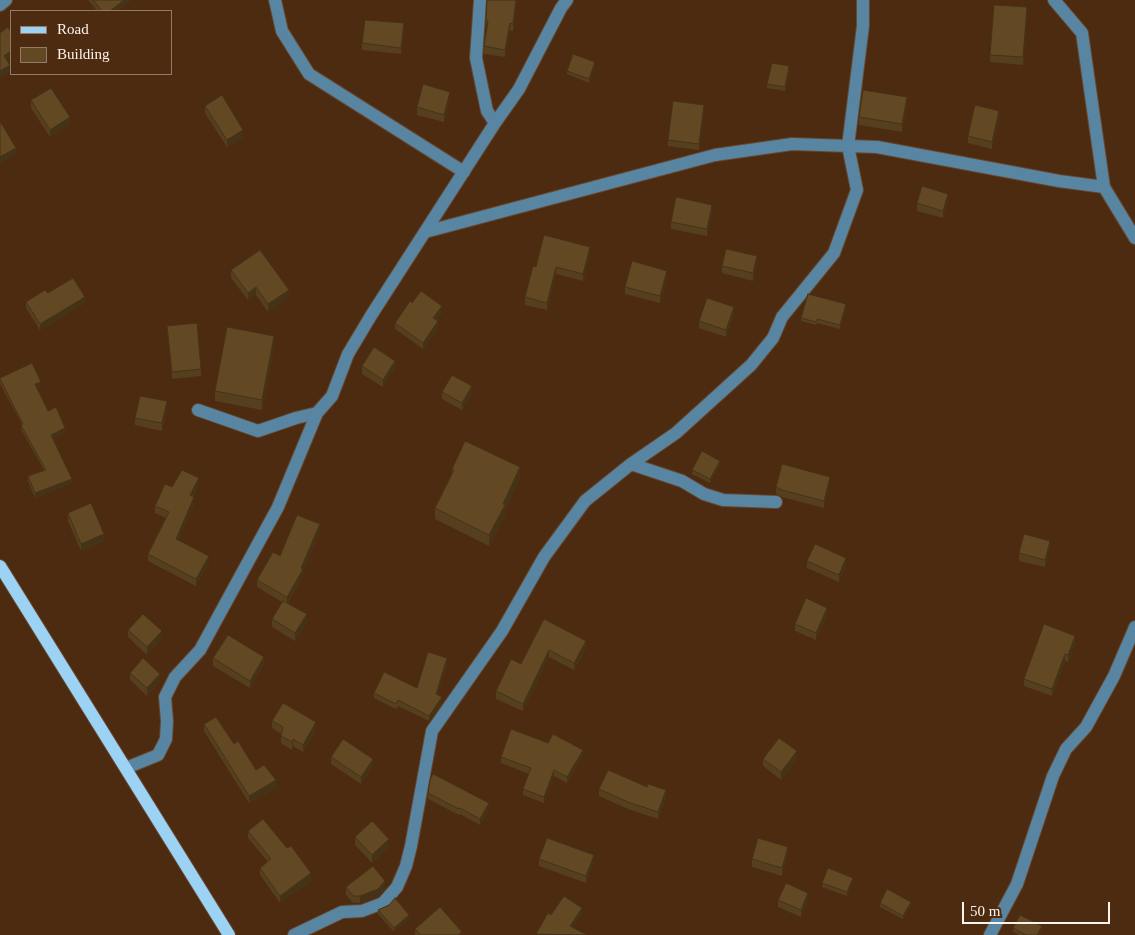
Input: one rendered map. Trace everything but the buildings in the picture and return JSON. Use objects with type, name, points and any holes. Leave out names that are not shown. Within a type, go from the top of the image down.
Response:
[{"type":"main road","points":[[0,566],[229,935]]},
{"type":"street","points":[[0,5],[6,0]]},
{"type":"street","points":[[275,0],[282,31],[309,74],[464,172]]},
{"type":"street","points":[[480,0],[476,58],[487,111],[495,123]]},
{"type":"street","points":[[126,768],[158,755],[166,739],[165,697],[176,677],[200,650],[278,507],[317,413],[332,396],[348,354],[495,123],[519,89],[567,0]]},
{"type":"street","points":[[294,935],[342,912],[362,911],[383,903],[397,887],[412,846],[432,731],[502,631],[544,557],[585,501],[631,464],[676,433],[752,365],[773,338],[782,317],[834,253],[857,190],[848,146],[863,26],[863,0]]},
{"type":"street","points":[[1054,0],[1082,33],[1104,188],[1135,238]]},
{"type":"street","points":[[425,232],[715,155],[792,144],[877,147],[1104,188]]},
{"type":"street","points":[[198,410],[258,431],[317,413]]},
{"type":"street","points":[[631,464],[682,481],[704,494],[723,500],[776,502]]},
{"type":"street","points":[[990,935],[1017,884],[1053,776],[1066,749],[1086,727],[1114,676],[1135,627]]}]
